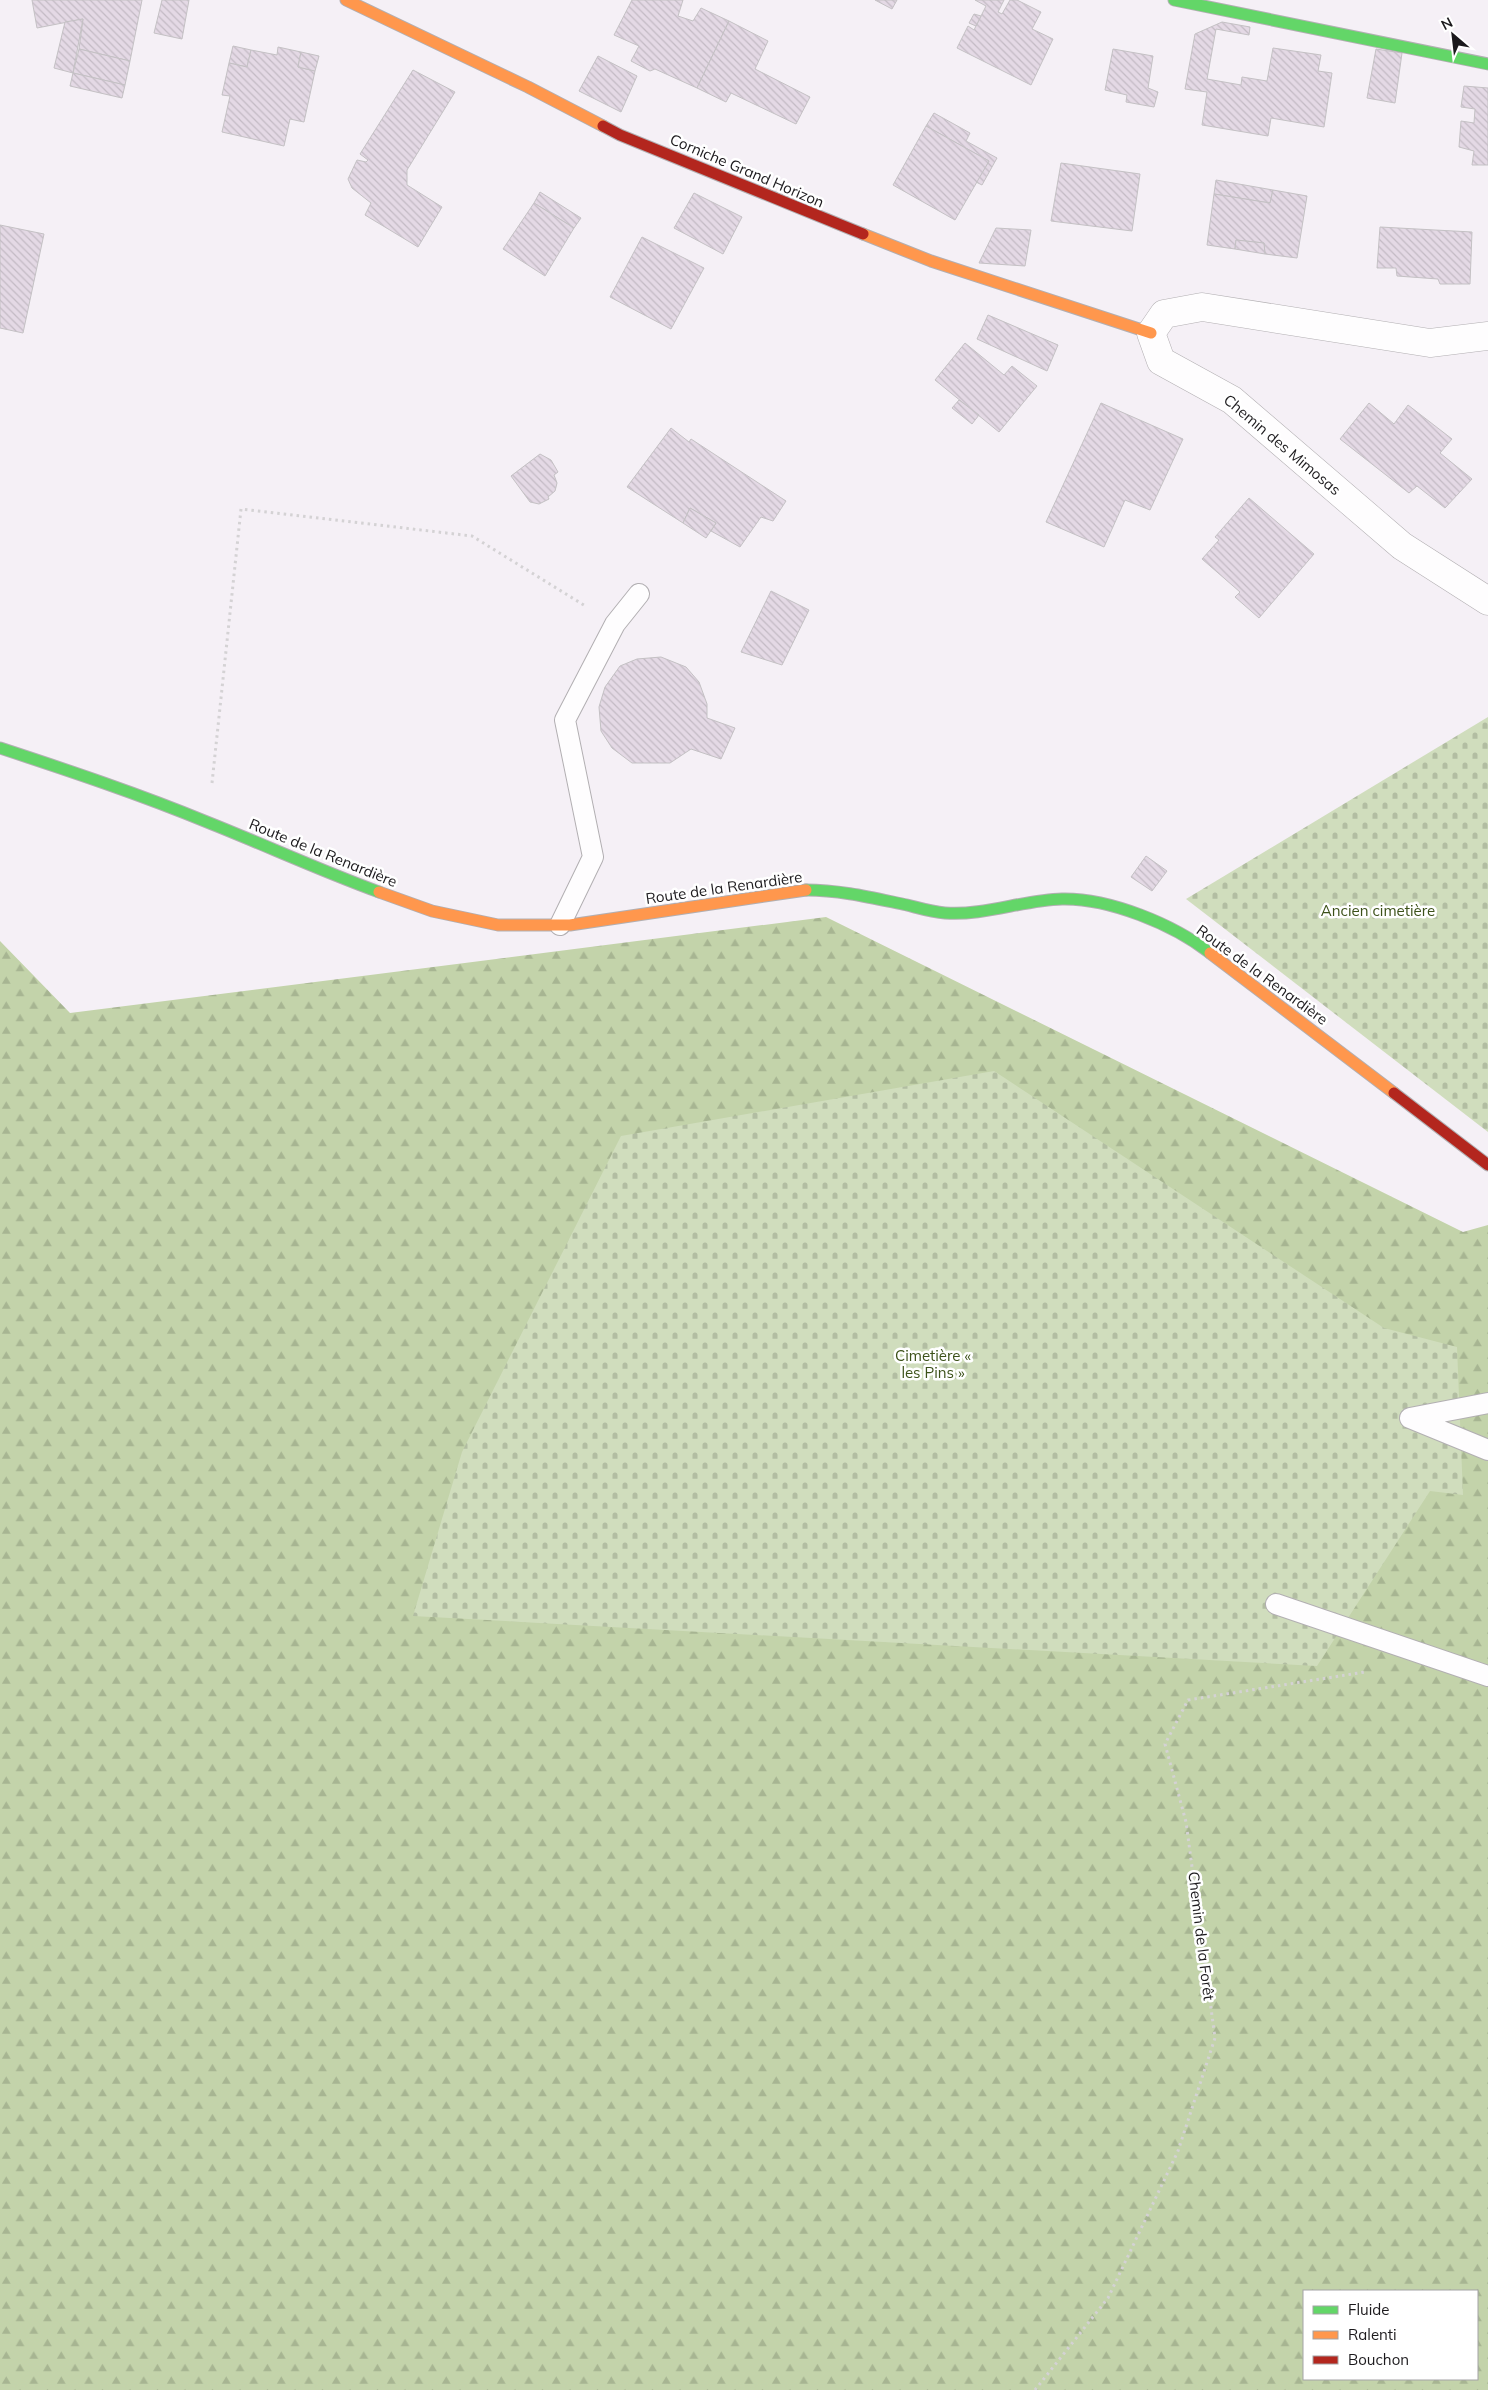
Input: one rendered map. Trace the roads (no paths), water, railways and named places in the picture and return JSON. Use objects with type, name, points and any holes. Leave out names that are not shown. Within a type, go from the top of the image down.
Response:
[{"type":"street","name":"Corniche Grand Horizon","points":[[346,0],[528,87],[620,135],[814,215],[940,264],[1151,333]]},
{"type":"street","points":[[1174,0],[1488,64]]},
{"type":"street","points":[[1151,333],[1164,314],[1202,307],[1430,344],[1488,336]]},
{"type":"street","name":"Chemin des Mimosas","points":[[1151,333],[1161,361],[1232,400],[1402,546],[1488,601]]},
{"type":"street","name":"Route de la Renardière","points":[[0,748],[116,786],[208,822],[334,876],[432,911],[498,925],[560,925],[807,890],[847,892],[945,913],[996,909],[1061,899],[1085,901],[1123,910],[1164,925],[1200,945],[1488,1165]]},
{"type":"lane","points":[[560,925],[593,857],[565,720],[616,624],[639,594]]},
{"type":"lane","points":[[1488,1403],[1410,1418],[1488,1450]]},
{"type":"lane","points":[[1276,1604],[1488,1676]]},
{"type":"park label","name":"Ancien cimetière","points":[[1378,911]]},
{"type":"park label","name":"Cimetière « les Pins »","points":[[933,1364]]}]
